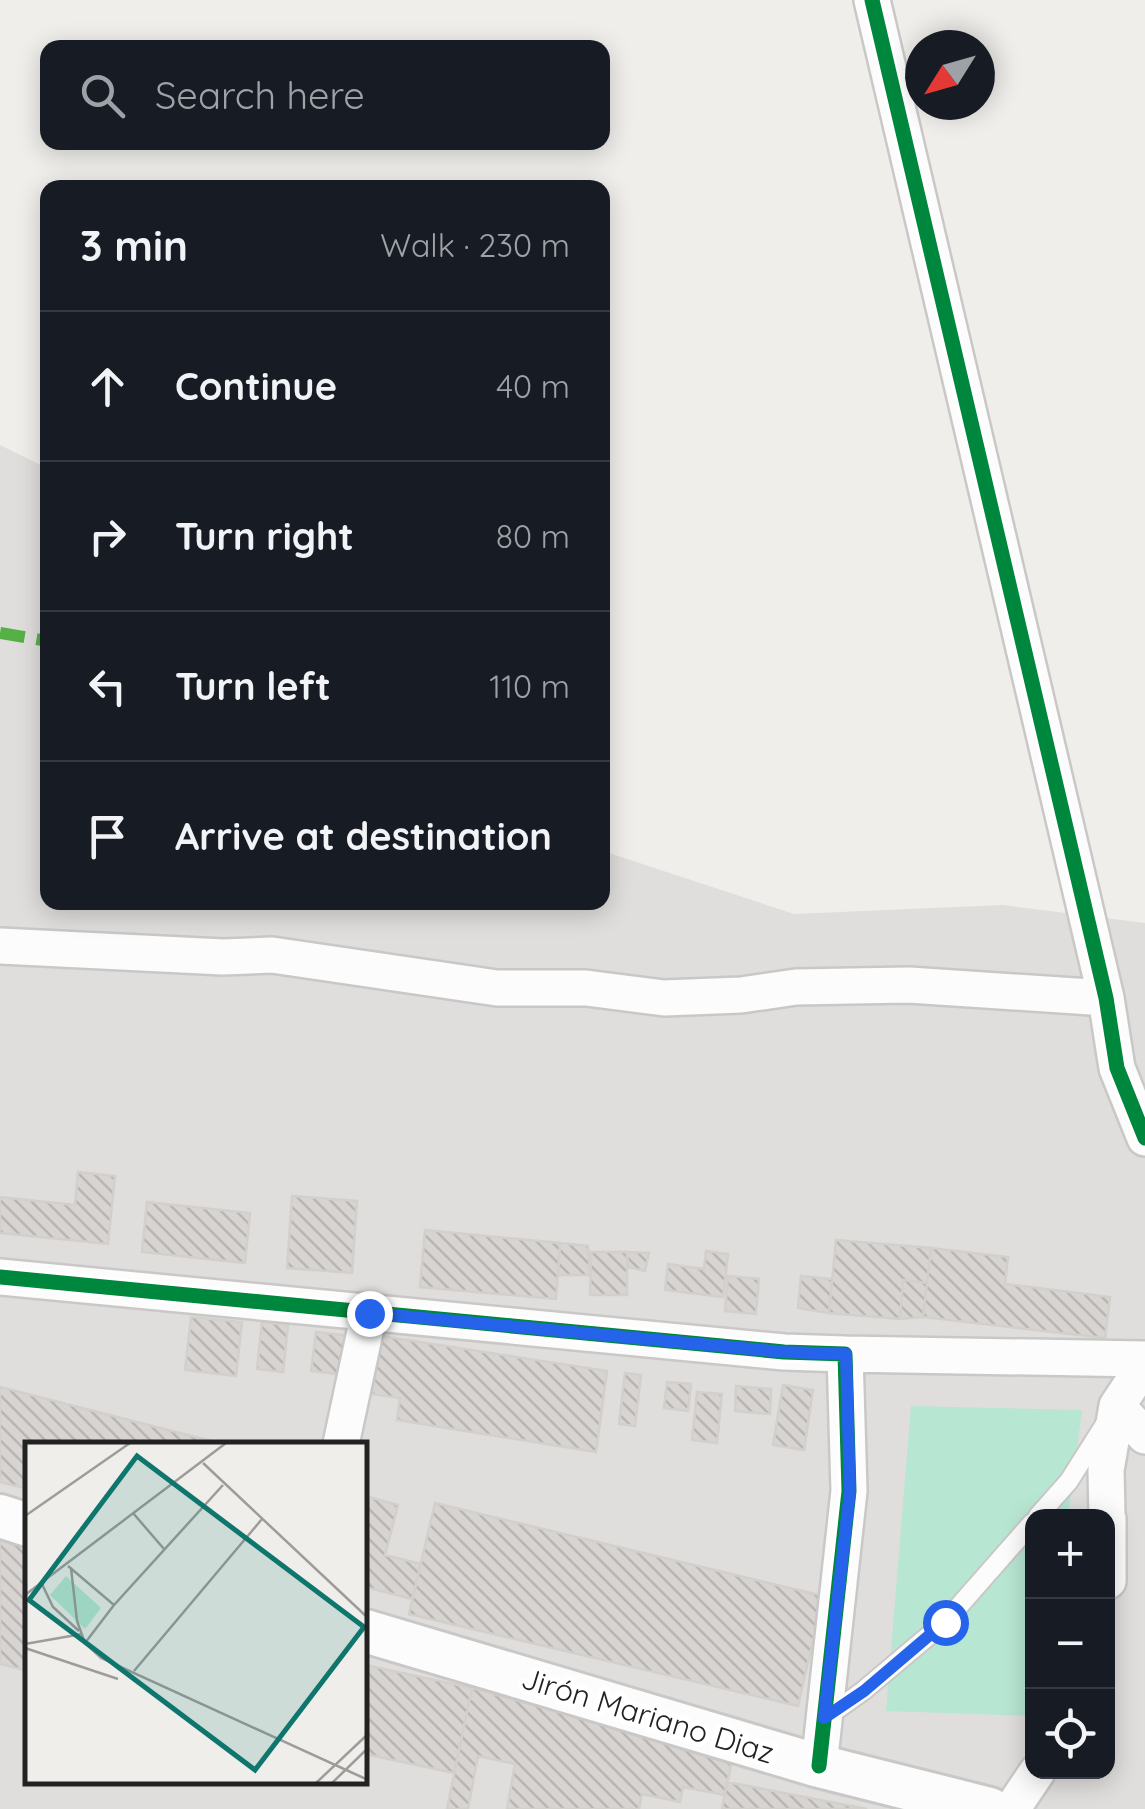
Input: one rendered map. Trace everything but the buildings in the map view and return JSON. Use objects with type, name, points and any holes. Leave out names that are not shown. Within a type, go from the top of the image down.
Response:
[{"type":"street","points":[[872,0],[1106,998],[1117,1068],[1145,1138]]},
{"type":"street","points":[[0,946],[223,957],[272,955],[497,988],[586,988],[664,998],[741,995],[796,987],[908,985],[1106,998]]},
{"type":"street","points":[[0,1278],[784,1352],[1145,1362]]},
{"type":"street","points":[[341,1442],[369,1313]]},
{"type":"street","points":[[819,1766],[850,1491],[846,1354]]},
{"type":"street","points":[[1108,1509],[1106,1470],[1117,1406],[1145,1362]]},
{"type":"street","points":[[1117,1406],[1145,1436]]},
{"type":"street","points":[[0,1516],[25,1524]]},
{"type":"street","name":"Jirón Mariano Diaz","points":[[368,1632],[819,1766],[990,1809]]},
{"type":"street","points":[[1012,1809],[1032,1779]]},
{"type":"lane","points":[[1044,1509],[1070,1481],[1117,1406]]},
{"type":"lane","points":[[824,1718],[864,1691],[945,1622],[1025,1531]]},
{"type":"shaded area","points":[[0,445],[40,465],[40,910],[610,910],[610,853],[794,914],[1003,905],[1145,923],[1145,1809],[0,1809]]},
{"type":"green space","points":[[911,1406],[1082,1410],[1069,1509],[1025,1509],[1025,1716],[886,1711]]},
{"type":"marked path","points":[[0,633],[40,640]]},
{"type":"cycle path","points":[[872,0],[1106,998],[1117,1068],[1145,1138]]},
{"type":"cycle path","points":[[0,1277],[784,1352],[845,1354],[849,1491],[819,1766]]},
{"type":"route","points":[[369,1313],[784,1352],[846,1354],[850,1491],[824,1718],[864,1691],[945,1622]]}]
